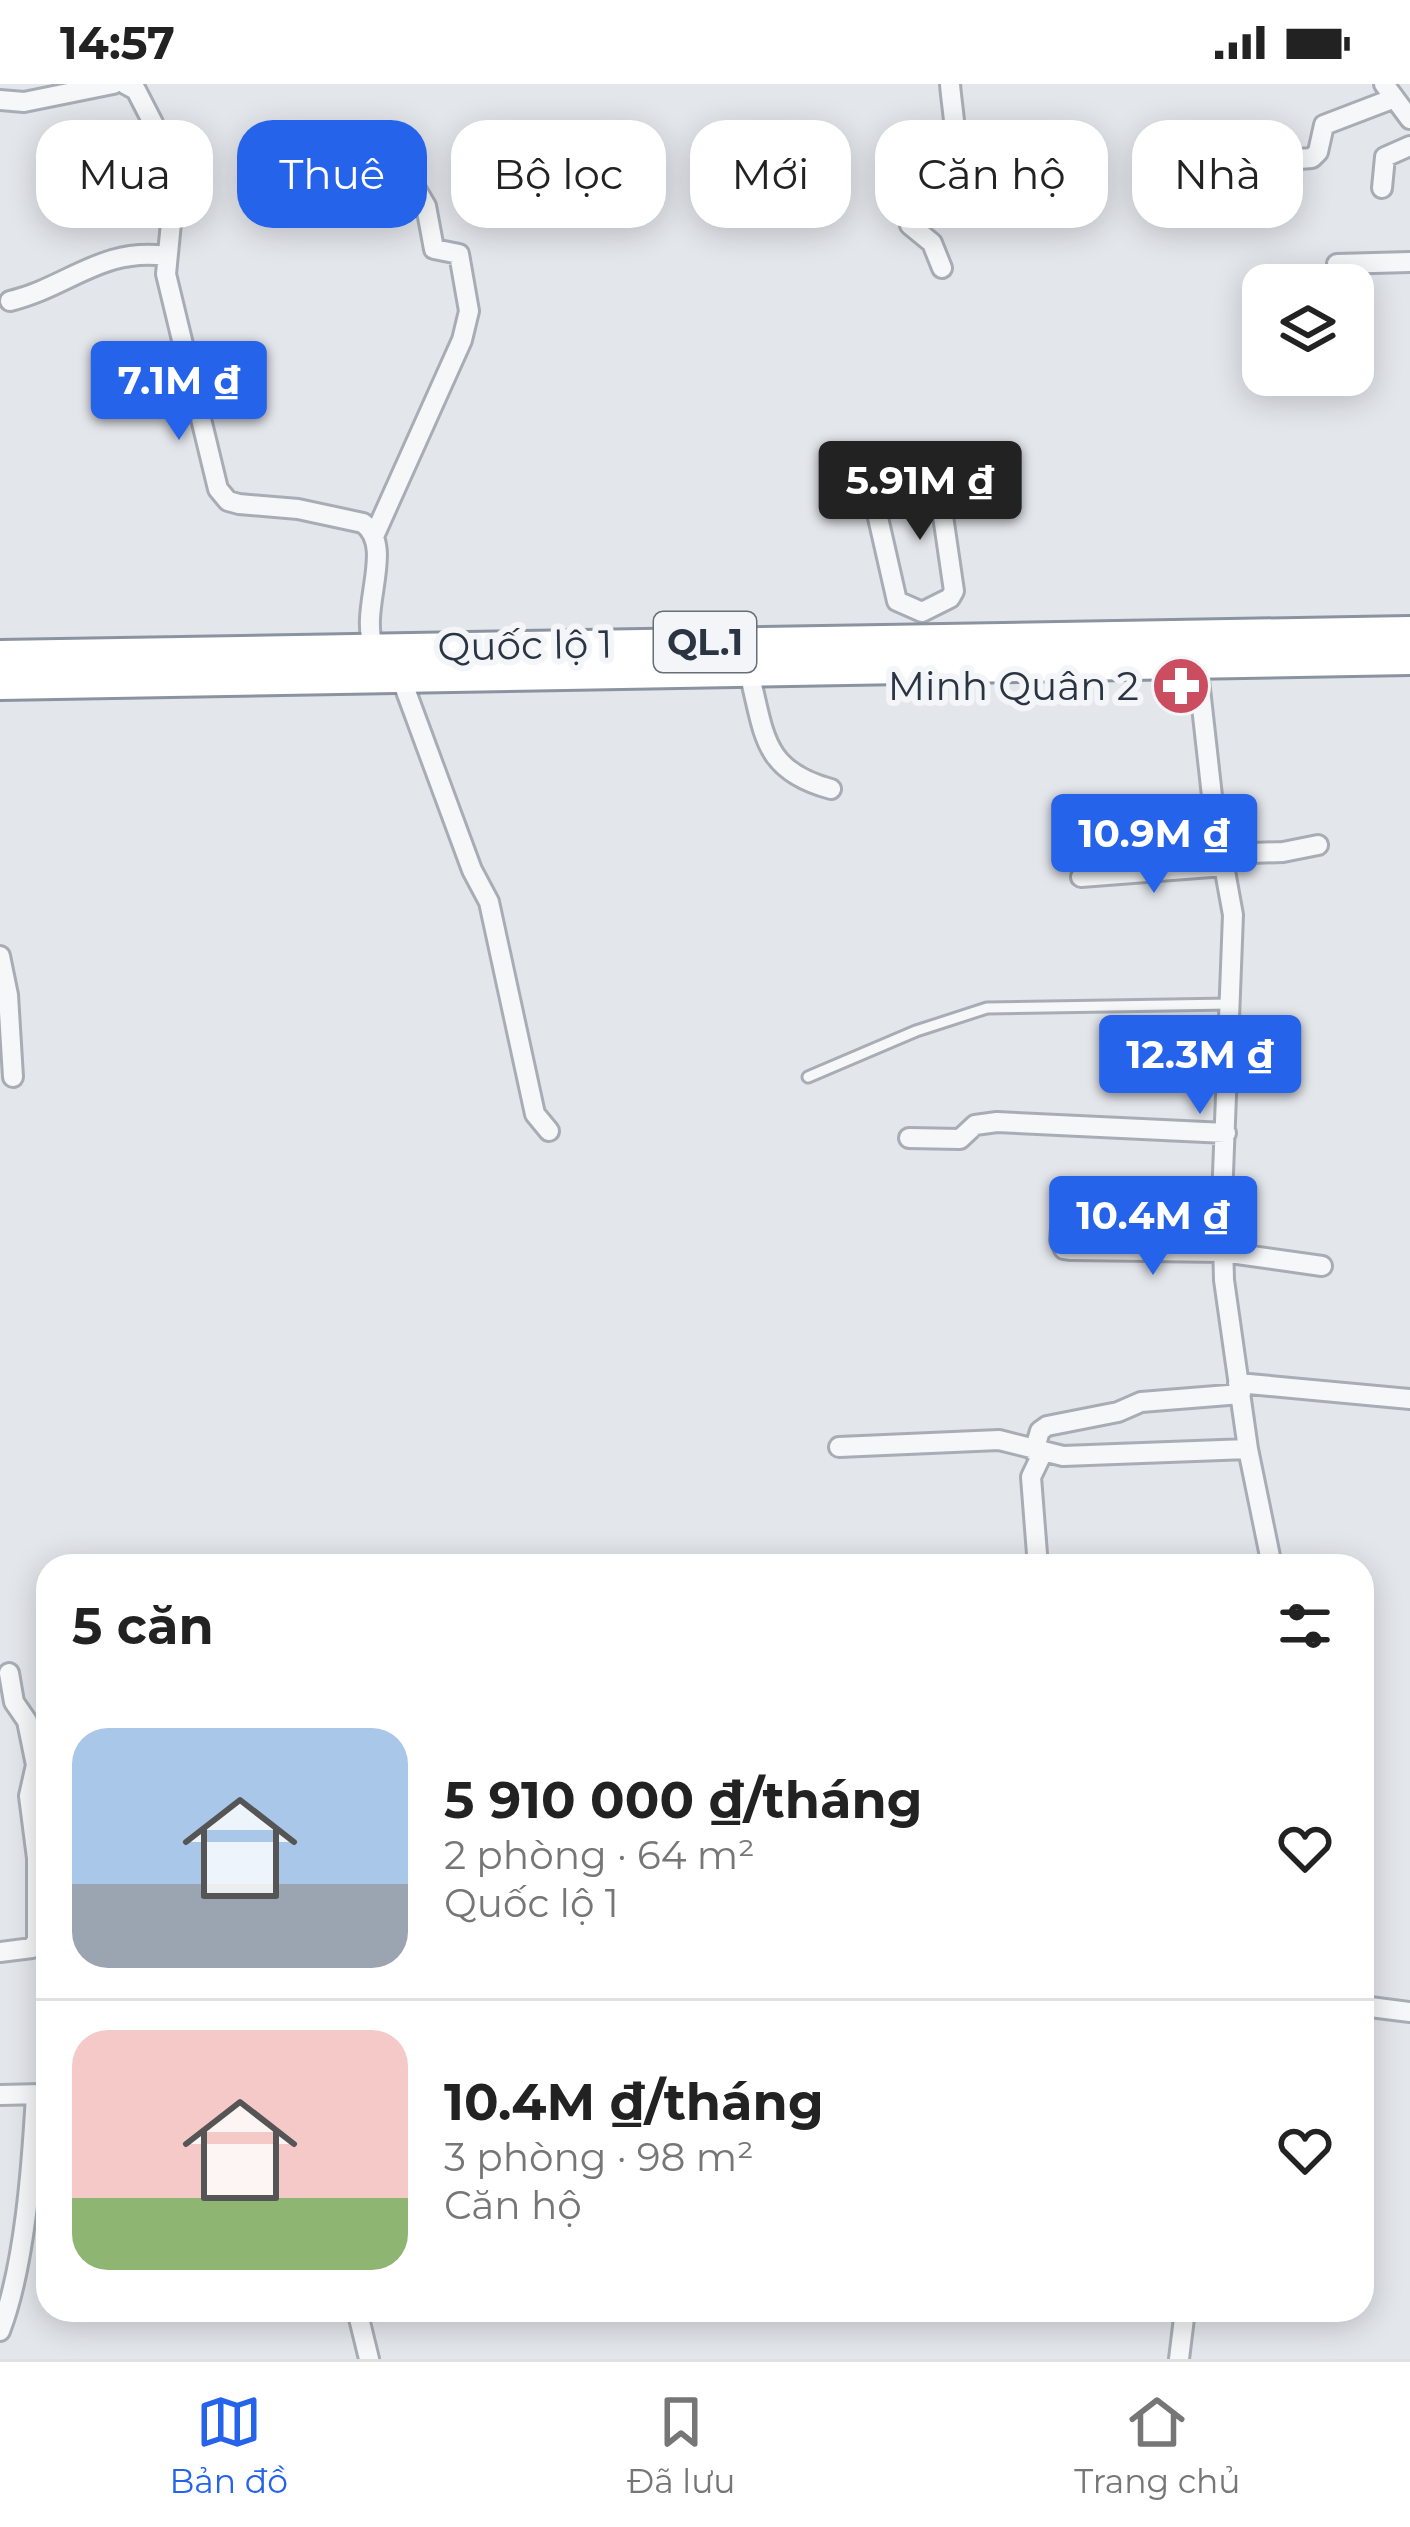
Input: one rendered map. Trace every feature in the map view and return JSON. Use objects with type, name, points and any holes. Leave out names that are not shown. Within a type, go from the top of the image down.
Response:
[{"type":"highway","name":"Quốc lộ 1","points":[[6,655],[374,648],[927,626],[1410,632]]},
{"type":"highway","name":"Quốc lộ 1","points":[[0,684],[1410,659]]},
{"type":"street","points":[[0,100],[24,102],[113,84]]},
{"type":"street","points":[[125,84],[136,90],[153,123],[171,224],[166,274],[212,469],[223,496],[238,504],[298,509],[363,523],[375,534],[379,548],[368,621],[374,648]]},
{"type":"street","points":[[942,268],[932,243],[910,225],[910,214],[921,197],[944,186],[952,171],[950,84]]},
{"type":"street","points":[[1303,159],[1318,152],[1324,124],[1388,92],[1410,119]]},
{"type":"street","points":[[1382,188],[1385,157],[1410,146]]},
{"type":"street","points":[[375,534],[455,357],[469,311],[459,254],[434,249],[427,211]]},
{"type":"street","points":[[10,301],[113,257],[166,256]]},
{"type":"street","points":[[1336,264],[1410,262]]},
{"type":"street","points":[[932,471],[937,475],[954,591],[927,626],[896,601],[871,487],[932,471]]},
{"type":"street","points":[[1197,662],[1210,788],[1233,915],[1223,1252],[1239,1388],[1270,1554]]},
{"type":"street","points":[[748,669],[771,754],[802,781],[831,789]]},
{"type":"street","points":[[400,675],[472,870],[489,902],[535,1114],[549,1131]]},
{"type":"street","points":[[1081,877],[1318,845]]},
{"type":"street","points":[[0,956],[8,995],[13,1077]]},
{"type":"street","points":[[909,1138],[960,1139],[975,1125],[997,1122],[1226,1133]]},
{"type":"street","points":[[1062,1219],[1064,1249],[1223,1252],[1322,1266]]},
{"type":"street","points":[[1037,1554],[1031,1477],[1040,1431],[1047,1426],[1148,1401],[1239,1388],[1410,1399]]},
{"type":"street","points":[[839,1447],[999,1440],[1038,1452],[1076,1456],[1249,1449]]},
{"type":"street","points":[[9,1673],[14,1702],[27,1721],[36,1765],[29,1796],[36,1850]]},
{"type":"street","points":[[0,1952],[32,1948],[36,1942]]},
{"type":"street","points":[[1374,2008],[1410,2012]]},
{"type":"street","points":[[0,2096],[36,2094]]},
{"type":"street","points":[[0,2331],[11,2298],[36,2143]]},
{"type":"street","points":[[360,2322],[369,2359]]},
{"type":"street","points":[[1179,2359],[1184,2322]]},
{"type":"lane","points":[[808,1077],[916,1031],[987,1008],[1230,1004]]},
{"type":"place","name":"Minh Quân 2","points":[[1181,686]]}]
